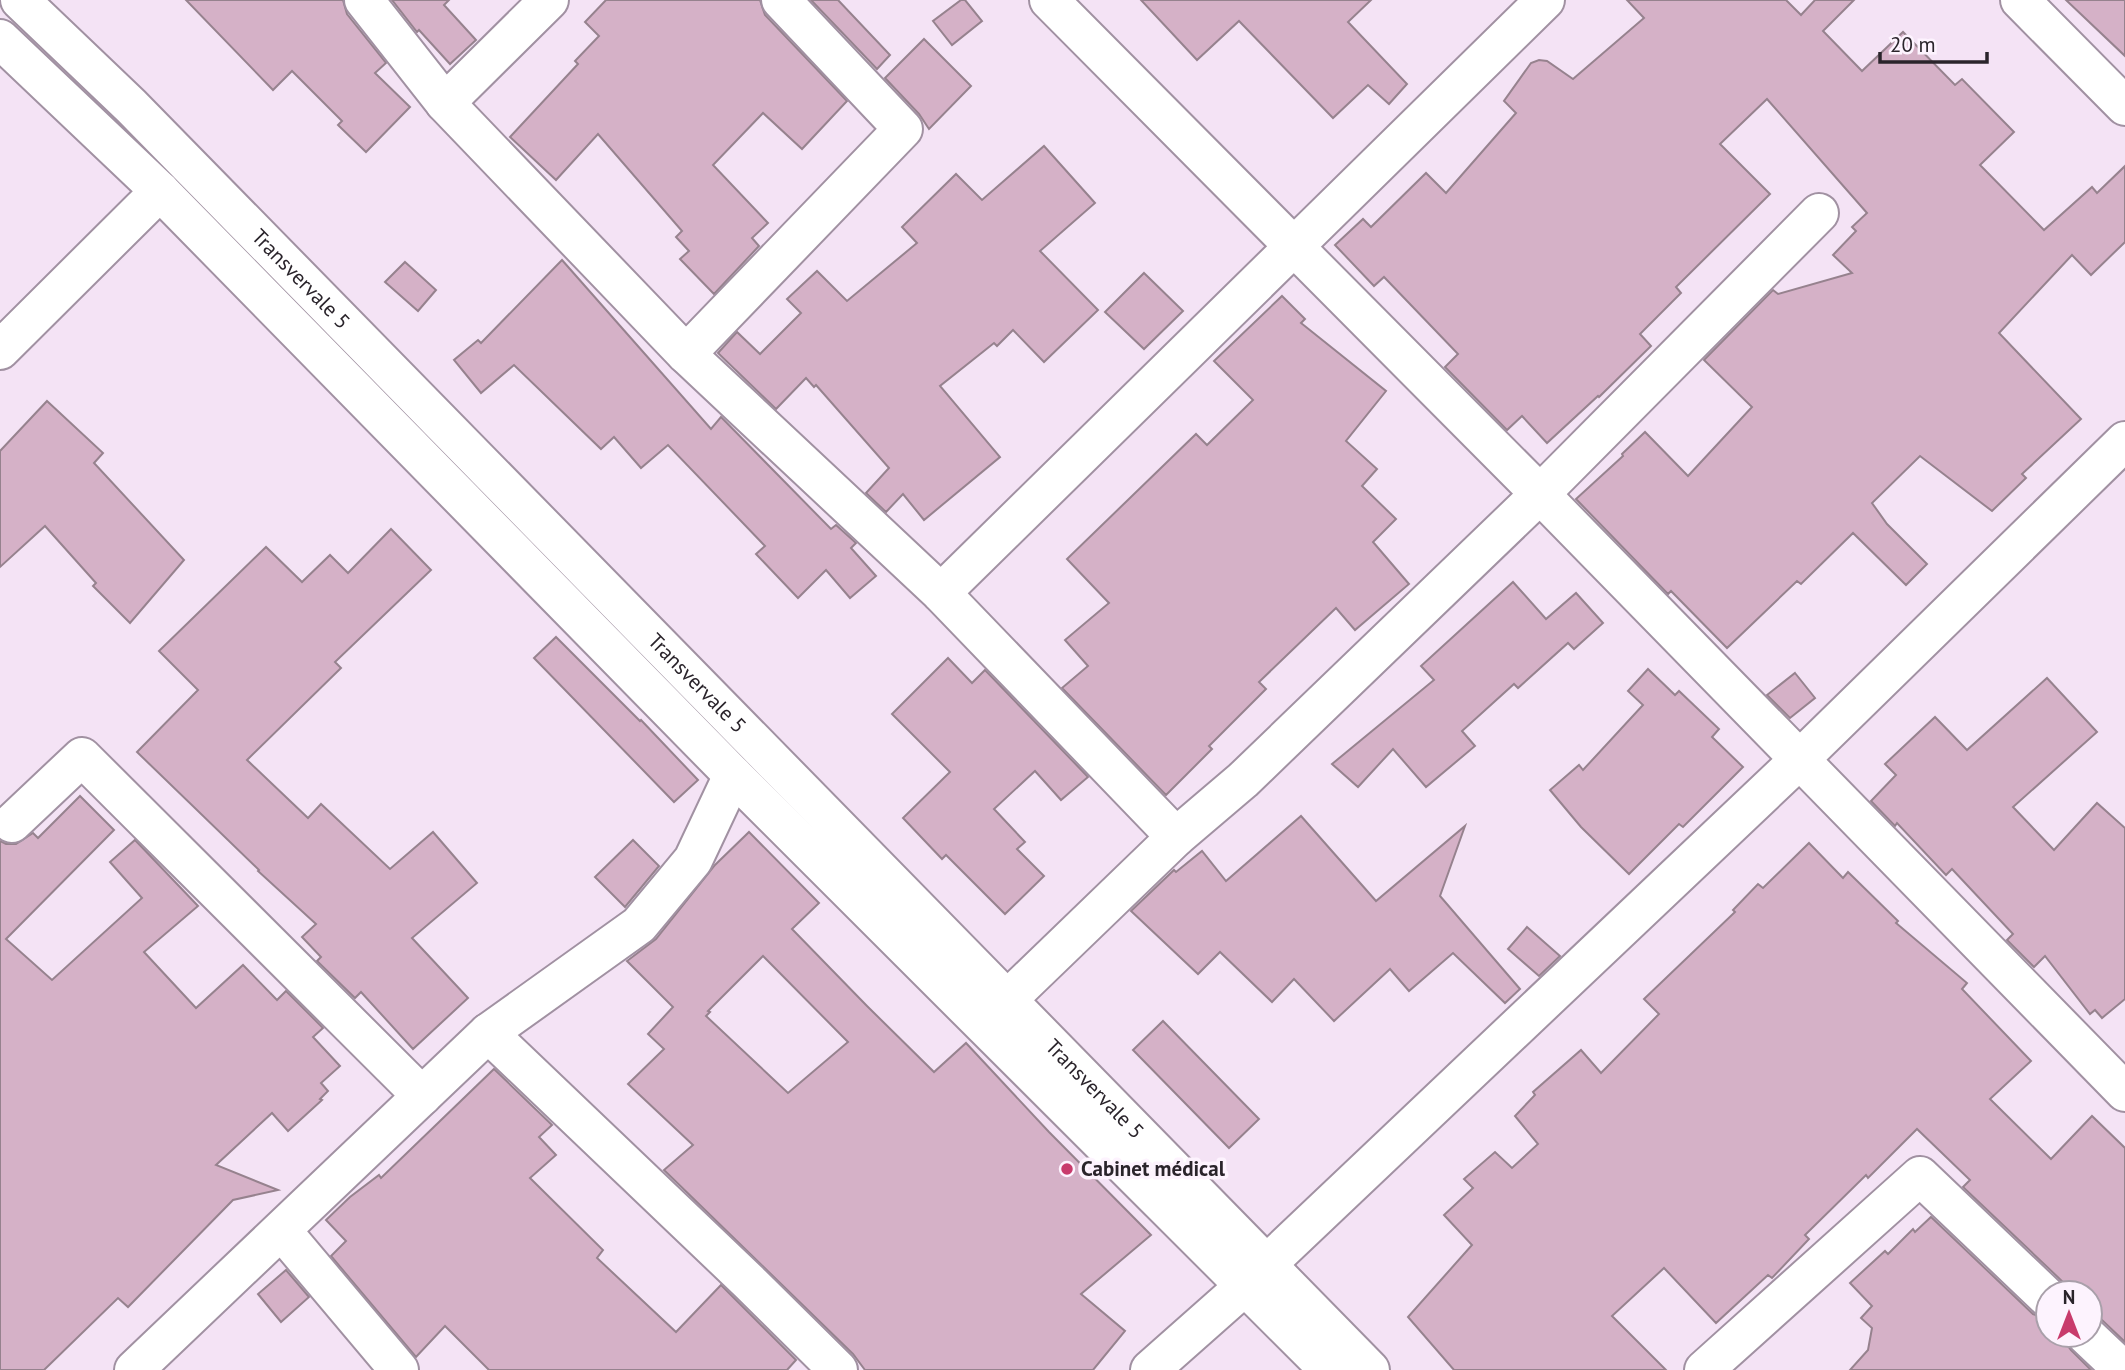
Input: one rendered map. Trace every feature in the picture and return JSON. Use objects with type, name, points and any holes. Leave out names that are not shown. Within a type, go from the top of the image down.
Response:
[{"type":"street","name":"Transvervale 5","points":[[20,0],[131,106],[1007,1000],[1256,1275],[1329,1370]]},
{"type":"street","points":[[364,0],[445,103],[686,354],[941,593],[1176,837]]},
{"type":"street","points":[[445,103],[549,0]]},
{"type":"street","points":[[686,354],[903,129],[781,0]]},
{"type":"street","points":[[1049,0],[1540,494],[2125,1092]]},
{"type":"street","points":[[941,593],[1545,0]]},
{"type":"street","points":[[2020,0],[2125,106]]},
{"type":"street","name":"Transvervale 5","points":[[0,39],[160,191],[733,775],[1256,1275],[1370,1370]]},
{"type":"street","points":[[0,350],[160,191]]},
{"type":"street","points":[[1007,1000],[1176,837],[1243,780],[1540,494],[1819,214]]},
{"type":"street","points":[[1150,1370],[1256,1275],[1799,760],[2125,441]]},
{"type":"street","points":[[12,822],[82,757],[422,1096]]},
{"type":"street","points":[[134,1370],[488,1033],[639,926],[693,860],[733,775]]},
{"type":"street","points":[[488,1033],[838,1370]]},
{"type":"street","points":[[1704,1370],[1920,1176],[2034,1285]]},
{"type":"street","points":[[282,1231],[399,1370]]},
{"type":"street","points":[[2101,1349],[2123,1370]]},
{"type":"building","points":[[186,0],[343,0],[347,14],[386,63],[375,73],[410,107],[366,152],[338,125],[342,121],[292,71],[273,90]]},
{"type":"building","points":[[392,0],[449,0],[444,5],[476,40],[450,64],[419,30],[417,32]]},
{"type":"building","points":[[606,0],[760,0],[765,15],[847,101],[802,149],[763,113],[713,165],[768,223],[752,238],[759,246],[714,294],[680,259],[689,251],[676,237],[682,231],[598,134],[556,180],[510,137],[578,64],[575,61],[599,36],[585,22]]},
{"type":"building","points":[[811,0],[838,0],[890,55],[877,69]]},
{"type":"building","points":[[961,0],[965,0],[982,21],[952,45],[933,21]]},
{"type":"building","points":[[1141,0],[1371,0],[1348,22],[1407,84],[1389,104],[1368,85],[1333,118],[1239,21],[1197,60]]},
{"type":"building","points":[[1627,0],[1786,0],[1801,15],[1815,0],[1854,0],[1823,31],[1862,71],[1903,32],[1955,85],[1962,79],[2014,132],[1980,165],[2044,230],[2092,187],[2097,193],[2125,166],[2125,242],[2091,275],[2072,255],[1999,333],[2081,419],[2022,474],[2026,478],[1992,511],[1920,456],[1872,503],[1887,524],[1927,564],[1906,585],[1853,533],[1801,584],[1797,581],[1727,648],[1671,591],[1668,594],[1576,499],[1645,432],[1688,476],[1752,407],[1704,360],[1773,290],[1778,294],[1852,273],[1833,255],[1856,231],[1852,227],[1867,213],[1767,99],[1720,144],[1770,194],[1676,287],[1681,293],[1640,334],[1651,346],[1547,443],[1522,416],[1507,430],[1445,367],[1458,354],[1384,277],[1374,286],[1335,245],[1363,219],[1371,227],[1426,173],[1446,193],[1516,113],[1504,101],[1531,63],[1547,61],[1573,79],[1644,18]]},
{"type":"building","points":[[2066,0],[2125,0],[2125,56]]},
{"type":"building","points":[[924,39],[971,86],[929,129],[919,114],[885,78]]},
{"type":"building","points":[[1044,146],[1095,203],[1040,251],[1098,310],[1044,362],[1013,330],[997,346],[994,343],[940,386],[1000,457],[924,520],[903,494],[886,512],[866,493],[889,468],[816,385],[814,387],[806,378],[776,409],[718,353],[737,332],[760,354],[801,313],[787,299],[817,271],[847,301],[917,243],[902,227],[956,174],[982,200]]},
{"type":"building","points":[[562,260],[711,429],[721,417],[831,529],[836,525],[856,543],[851,548],[876,576],[850,598],[826,570],[798,598],[756,554],[765,546],[668,445],[641,468],[614,437],[601,449],[514,365],[481,393],[454,360],[478,340],[481,343]]},
{"type":"building","points":[[405,262],[436,290],[418,311],[385,282]]},
{"type":"building","points":[[1144,273],[1183,311],[1144,349],[1105,312]]},
{"type":"building","points":[[1282,296],[1305,319],[1301,323],[1386,391],[1346,441],[1377,469],[1362,486],[1396,519],[1373,542],[1409,584],[1355,630],[1336,608],[1259,682],[1266,689],[1209,746],[1212,749],[1166,795],[1062,688],[1088,666],[1065,640],[1109,603],[1067,559],[1196,434],[1207,445],[1253,400],[1214,361]]},
{"type":"building","points":[[47,401],[103,453],[94,463],[184,560],[130,623],[93,586],[96,583],[45,526],[0,567],[0,451]]},
{"type":"building","points":[[391,529],[431,570],[335,662],[341,668],[247,760],[308,818],[321,804],[390,869],[433,832],[477,883],[412,938],[468,998],[413,1049],[361,992],[355,998],[317,961],[321,957],[302,937],[316,924],[137,752],[198,690],[159,651],[266,547],[302,582],[330,555],[348,573]]},
{"type":"building","points":[[1513,582],[1546,619],[1576,593],[1603,623],[1574,649],[1568,643],[1518,688],[1514,684],[1462,731],[1475,746],[1426,787],[1393,749],[1358,787],[1332,764],[1434,680],[1421,666]]},
{"type":"building","points":[[556,637],[698,780],[674,802],[534,658]]},
{"type":"building","points":[[948,658],[972,683],[985,670],[1088,777],[1061,800],[1035,771],[994,809],[1025,842],[1017,849],[1044,876],[1005,914],[946,855],[942,859],[903,818],[950,772],[892,714]]},
{"type":"building","points":[[1648,669],[1675,695],[1679,691],[1719,729],[1712,737],[1743,767],[1683,827],[1679,824],[1629,874],[1581,827],[1550,790],[1579,765],[1583,770],[1643,705],[1628,691]]},
{"type":"building","points":[[1795,673],[1815,698],[1790,718],[1767,695]]},
{"type":"building","points":[[2047,678],[2097,732],[2013,807],[2054,850],[2097,803],[2125,828],[2125,999],[2102,1018],[2095,1010],[2090,1014],[2045,956],[2034,967],[2007,940],[2013,934],[1952,869],[1946,875],[1897,823],[1895,826],[1871,801],[1896,775],[1885,764],[1935,717],[1967,750]]},
{"type":"building","points":[[80,796],[114,830],[6,939],[52,980],[142,898],[110,862],[135,840],[198,906],[144,952],[196,1008],[243,965],[277,1000],[286,991],[323,1028],[313,1037],[340,1066],[321,1083],[328,1091],[320,1099],[322,1100],[288,1131],[272,1113],[216,1165],[278,1190],[233,1200],[128,1307],[118,1298],[44,1370],[0,1370],[0,841],[16,844],[33,833],[38,838]]},
{"type":"building","points":[[1301,816],[1376,901],[1465,826],[1440,896],[1520,989],[1505,1003],[1453,953],[1409,991],[1390,969],[1334,1021],[1294,979],[1272,1002],[1220,952],[1198,974],[1131,911],[1174,870],[1176,872],[1202,851],[1226,881]]},
{"type":"building","points":[[749,832],[819,903],[792,929],[867,1006],[934,1072],[966,1043],[1151,1235],[1081,1294],[1125,1331],[1093,1370],[865,1370],[853,1354],[664,1170],[693,1145],[628,1084],[664,1049],[648,1034],[673,1007],[627,961],[656,939],[715,865]],"holes":[[[763,956],[848,1042],[788,1093],[706,1016]]]},
{"type":"building","points":[[633,840],[659,866],[625,907],[595,877]]},
{"type":"building","points":[[1809,843],[1843,878],[1848,872],[1898,921],[1896,923],[1967,983],[1962,989],[2031,1061],[1990,1099],[2051,1159],[2092,1116],[2125,1148],[2125,1342],[2104,1322],[2104,1279],[2060,1279],[1963,1187],[1970,1180],[1917,1129],[1805,1235],[1809,1239],[1772,1278],[1768,1275],[1716,1323],[1664,1268],[1612,1316],[1666,1370],[1454,1370],[1408,1317],[1472,1245],[1444,1215],[1473,1188],[1464,1179],[1495,1152],[1512,1168],[1538,1144],[1515,1116],[1535,1095],[1533,1092],[1581,1050],[1601,1073],[1659,1014],[1644,999],[1735,912],[1733,910],[1758,884],[1763,888]]},
{"type":"building","points":[[1527,927],[1560,956],[1539,976],[1508,949]]},
{"type":"building","points":[[1163,1021],[1259,1119],[1229,1148],[1133,1050]]},
{"type":"building","points":[[494,1069],[552,1125],[539,1137],[556,1155],[530,1178],[603,1250],[597,1258],[676,1332],[721,1285],[796,1360],[787,1370],[489,1370],[445,1326],[416,1357],[331,1256],[346,1241],[326,1220],[350,1197],[379,1175],[381,1178]]},
{"type":"building","points":[[1931,1217],[2034,1314],[2034,1349],[2070,1349],[2091,1370],[1850,1370],[1868,1350],[1872,1328],[1861,1318],[1872,1306],[1850,1283],[1885,1251],[1888,1254],[1913,1229],[1915,1232]]},
{"type":"building","points":[[286,1270],[309,1297],[281,1322],[258,1294]]},
{"type":"place","name":"Cabinet médical","points":[[1067,1169]]}]
